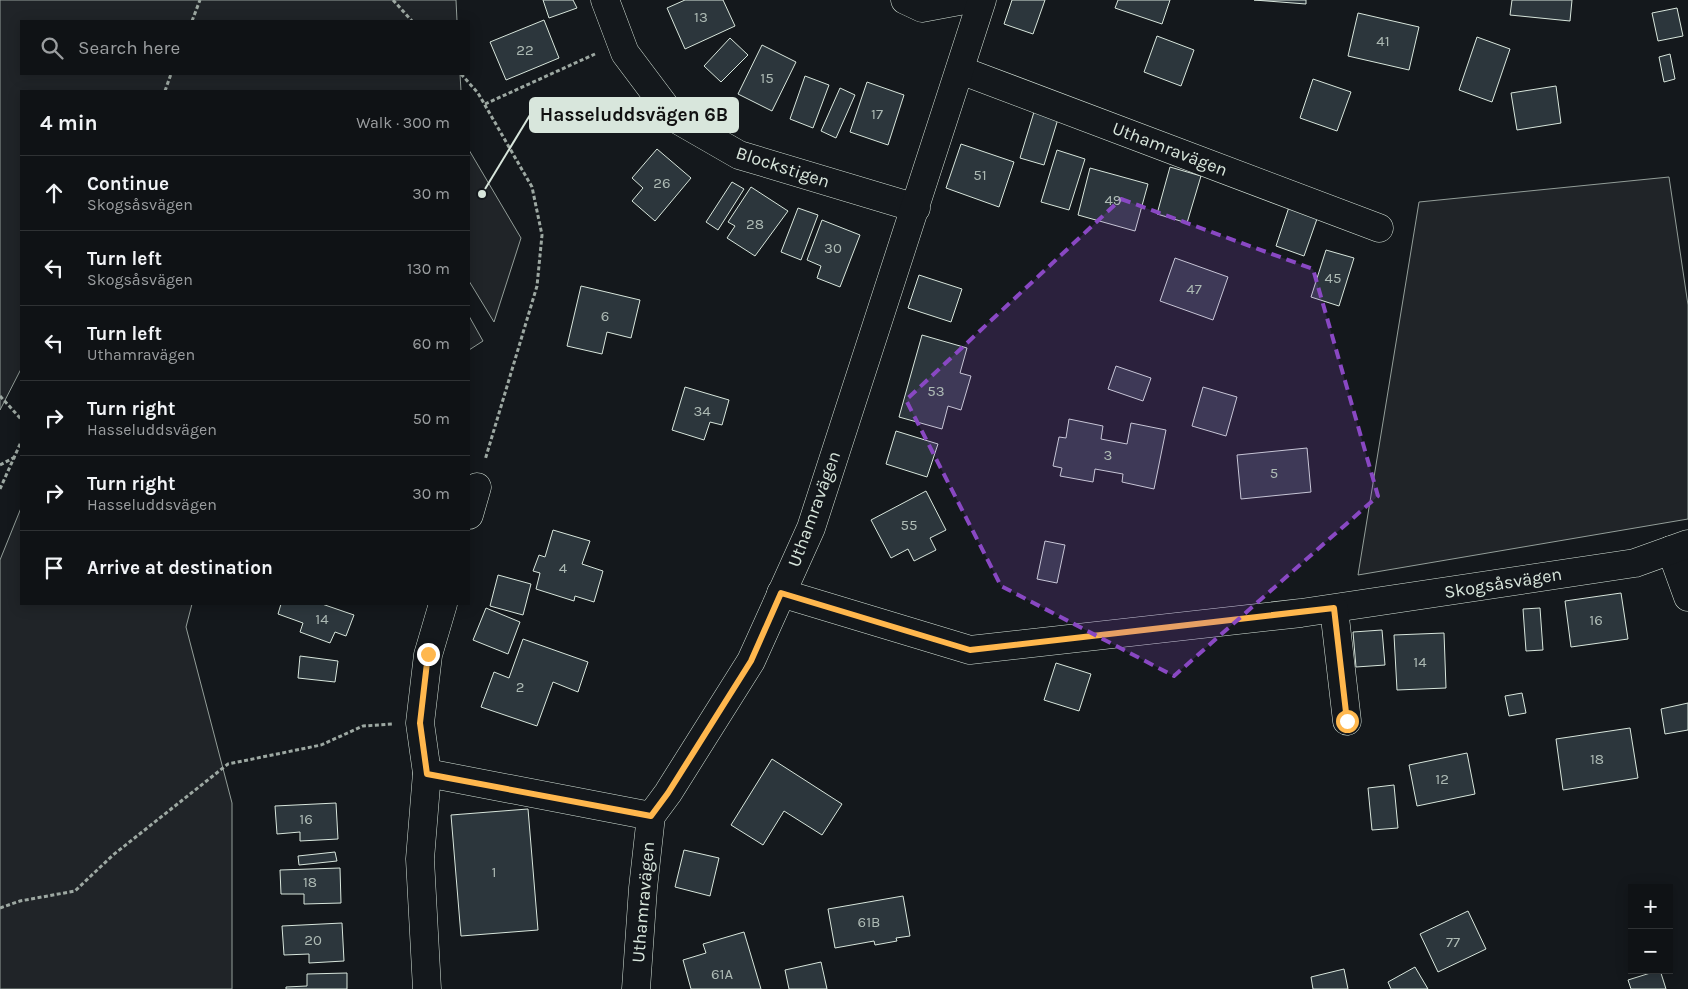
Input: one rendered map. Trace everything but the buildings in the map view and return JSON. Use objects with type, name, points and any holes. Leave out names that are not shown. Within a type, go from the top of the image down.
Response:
[{"type":"street","name":"Blockstigen","points":[[605,0],[625,53],[673,117],[739,155],[916,208]]},
{"type":"street","points":[[905,0],[922,8],[965,0]]},
{"type":"street","name":"Uthamravägen","points":[[636,989],[651,816],[673,785],[751,661],[810,528],[916,208],[982,0]]},
{"type":"street","name":"Uthamravägen","points":[[960,70],[1379,228]]},
{"type":"street","points":[[470,512],[477,487]]},
{"type":"street","name":"Skogsåsvägen","points":[[781,593],[970,650],[1334,608],[1635,563],[1679,547],[1688,597]]},
{"type":"street","points":[[427,989],[420,859],[427,774],[420,723],[428,654],[443,605]]},
{"type":"street","points":[[1334,608],[1347,721]]},
{"type":"street","points":[[427,774],[651,816]]},
{"type":"path","points":[[192,20],[200,0]]},
{"type":"path","points":[[393,0],[411,20]]},
{"type":"path","points":[[485,104],[597,53]]},
{"type":"path","points":[[165,90],[172,75]]},
{"type":"path","points":[[462,75],[485,104],[532,187],[542,235],[537,286],[477,487]]},
{"type":"path","points":[[0,396],[20,418]]},
{"type":"path","points":[[0,489],[20,444]]},
{"type":"path","points":[[0,465],[15,457]]},
{"type":"path","points":[[0,908],[20,901],[75,891],[113,855],[228,764],[321,745],[363,726],[420,723]]},
{"type":"highlighted area","points":[[1121,199],[1313,269],[1378,496],[1174,676],[1001,586],[906,400]]},
{"type":"shaded area","points":[[0,0],[456,0],[457,20],[20,20],[20,75],[460,75],[461,90],[20,90],[20,371],[0,410]]},
{"type":"shaded area","points":[[470,152],[521,238],[494,322],[470,283]]},
{"type":"shaded area","points":[[1669,177],[1688,305],[1688,519],[1358,575],[1419,202]]},
{"type":"shaded area","points":[[470,318],[483,341],[470,349]]},
{"type":"shaded area","points":[[20,510],[20,605],[192,605],[186,627],[232,803],[232,989],[0,989],[0,560]]},
{"type":"place","name":"Hasseluddsvägen 6B","points":[[482,194]]},
{"type":"route","points":[[428,654],[420,723],[427,774],[651,816],[668,793],[751,661],[781,593],[970,650],[1334,608],[1347,721]]}]
